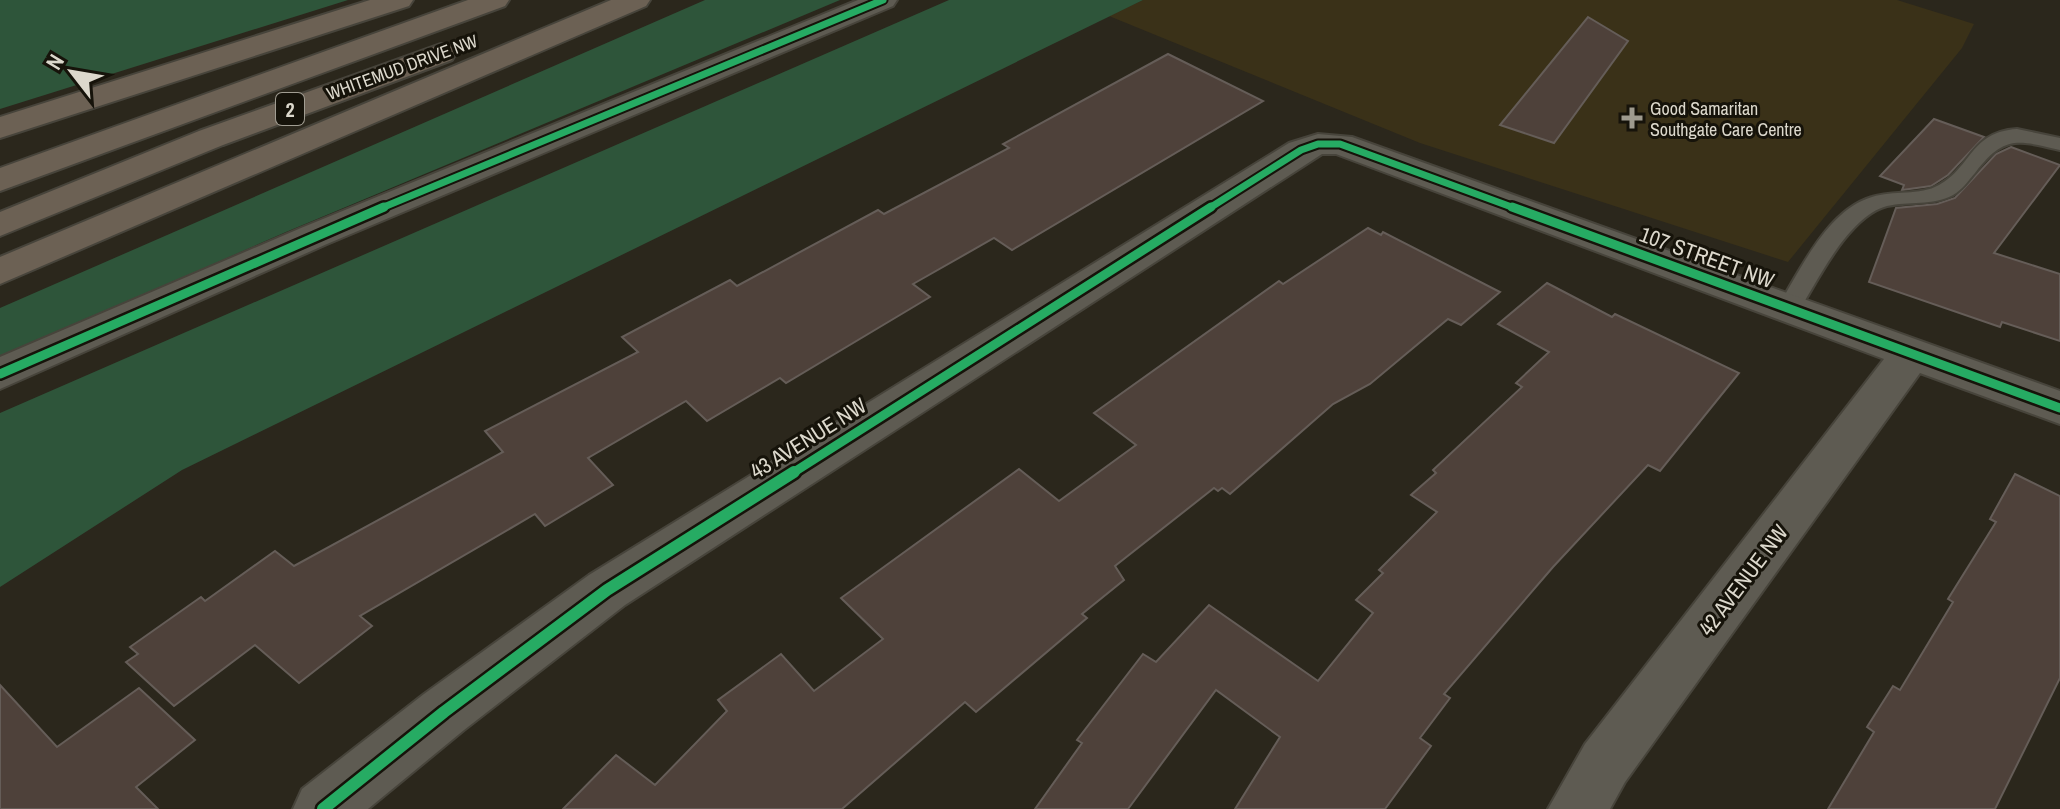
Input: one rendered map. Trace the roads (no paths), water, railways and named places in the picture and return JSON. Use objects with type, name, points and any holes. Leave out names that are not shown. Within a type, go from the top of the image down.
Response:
[{"type":"highway","points":[[0,128],[399,0]]},
{"type":"highway","name":"WHITEMUD DRIVE NW","points":[[0,180],[495,0]]},
{"type":"highway","name":"WHITEMUD DRIVE NW","points":[[0,225],[211,138],[583,0]]},
{"type":"highway","points":[[0,272],[636,0]]},
{"type":"street","points":[[0,374],[314,236],[883,0]]},
{"type":"street","name":"43 AVENUE NW","points":[[323,809],[518,655],[655,558],[1301,150],[1318,144],[1340,144]]},
{"type":"street","name":"107 STREET NW","points":[[1340,144],[2060,408]]},
{"type":"street","name":"42 AVENUE NW","points":[[1578,809],[1605,763],[1912,353]]},
{"type":"lane","points":[[1789,308],[1831,245],[1847,225],[1871,205],[1900,196],[1945,191],[1958,181],[1985,144],[1996,138],[2028,136],[2060,144]]},
{"type":"place","name":"Good Samaritan Southgate Care Centre","points":[[1632,118]]}]
